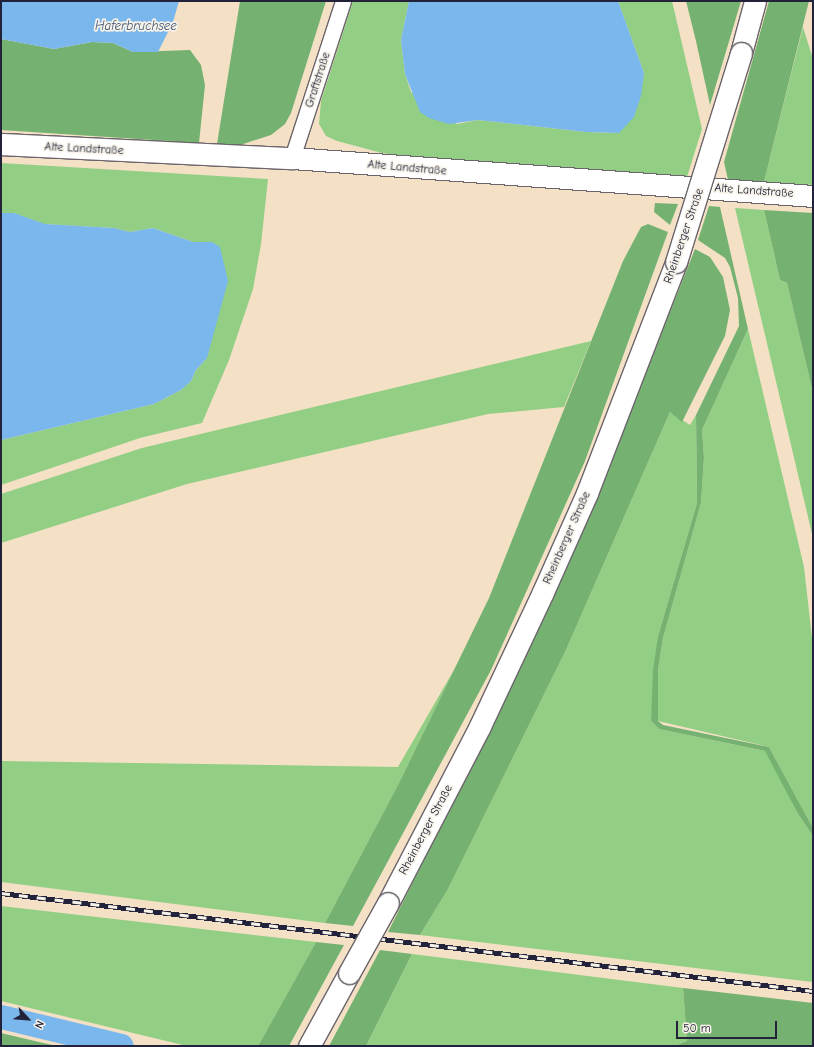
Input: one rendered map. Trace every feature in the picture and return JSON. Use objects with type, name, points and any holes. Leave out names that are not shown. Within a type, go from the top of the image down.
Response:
[{"type":"main road","name":"Rheinberger Straße","points":[[314,1038],[388,903],[480,726],[543,592],[587,493],[676,262],[741,53],[755,1]]},
{"type":"main road","name":"Alte Landstraße","points":[[1,144],[292,158],[813,196]]},
{"type":"street","name":"Graftstraße","points":[[292,158],[343,1]]},
{"type":"green space","points":[[240,1],[326,1],[291,113],[285,124],[271,135],[240,145],[217,144]]},
{"type":"green space","points":[[353,1],[409,1],[401,40],[405,74],[411,92],[457,124],[478,120],[586,132],[619,133],[644,73],[618,1],[672,1],[702,129],[687,177],[439,162],[382,153],[337,141],[326,136],[319,124],[321,101]]},
{"type":"green space","points":[[686,1],[741,1],[710,105],[696,41]]},
{"type":"green space","points":[[769,1],[809,1],[764,182],[728,180],[724,162]]},
{"type":"green space","points":[[803,27],[813,59],[813,185],[764,182]]},
{"type":"green space","points":[[1,39],[54,49],[92,42],[113,43],[133,52],[190,50],[201,65],[205,85],[199,143],[1,130]]},
{"type":"green space","points":[[1,163],[268,179],[261,244],[253,289],[229,360],[202,423],[140,438],[1,485],[1,440],[154,404],[181,390],[191,381],[196,370],[207,358],[212,242],[193,242],[153,228],[130,232],[114,228],[44,224],[14,213],[1,213]]},
{"type":"green space","points":[[655,203],[678,204],[670,225],[654,212]]},
{"type":"green space","points":[[709,206],[720,207],[748,329],[702,430],[704,457],[701,503],[663,638],[658,670],[658,721],[663,725],[769,747],[813,828],[813,836],[798,814],[765,751],[659,729],[651,721],[653,670],[658,636],[697,503],[696,415],[739,326],[738,298],[730,267],[725,258],[698,240]]},
{"type":"green space","points":[[735,208],[764,210],[780,280],[787,283],[813,393],[813,538]]},
{"type":"green space","points":[[764,210],[813,213],[813,393],[787,283],[780,280]]},
{"type":"green space","points":[[648,224],[668,232],[585,461],[491,670],[353,926],[325,923],[399,783],[489,598],[623,261],[641,227]]},
{"type":"green space","points":[[695,249],[710,257],[723,277],[730,310],[725,336],[682,422],[670,412],[566,650],[448,889],[420,935],[388,932],[497,714],[593,506]]},
{"type":"green space","points":[[748,329],[804,567],[813,647],[813,828],[769,747],[658,721],[658,670],[663,638],[701,503],[704,457],[702,430]]},
{"type":"green space","points":[[591,341],[564,407],[488,414],[187,484],[1,543],[1,494],[142,448]]},
{"type":"green space","points":[[670,412],[690,425],[696,415],[697,503],[658,636],[651,721],[659,729],[765,751],[769,755],[798,814],[813,836],[813,982],[420,935],[448,889],[566,650]]},
{"type":"green space","points":[[455,668],[399,783],[325,923],[1,882],[1,761],[398,767]]},
{"type":"green space","points":[[1,906],[316,942],[258,1046],[187,1046],[1,1001]]},
{"type":"green space","points":[[316,942],[344,945],[289,1046],[258,1046]]},
{"type":"green space","points":[[380,950],[412,954],[366,1046],[329,1046]]},
{"type":"green space","points":[[412,954],[683,988],[687,1041],[675,1046],[366,1046]]},
{"type":"green space","points":[[683,988],[813,1003],[813,1046],[675,1046],[687,1041]]},
{"type":"green space","points":[[1,1033],[39,1042],[57,1046],[1,1046]]},
{"type":"water","name":"Haferbruchsee","points":[[1,1],[179,1],[173,22],[158,52],[133,52],[113,43],[92,42],[54,49],[1,39]]},
{"type":"water","points":[[409,1],[618,1],[644,73],[641,96],[634,117],[619,133],[586,132],[478,120],[449,124],[429,118],[420,112],[405,74],[401,40]]},
{"type":"water","points":[[1,213],[14,213],[45,224],[114,228],[130,232],[153,228],[193,242],[212,242],[220,247],[228,281],[207,358],[196,370],[191,381],[181,390],[154,404],[1,440]]},
{"type":"waterway","points":[[1,1017],[122,1046]]},
{"type":"railway","points":[[1,893],[813,991]]}]
